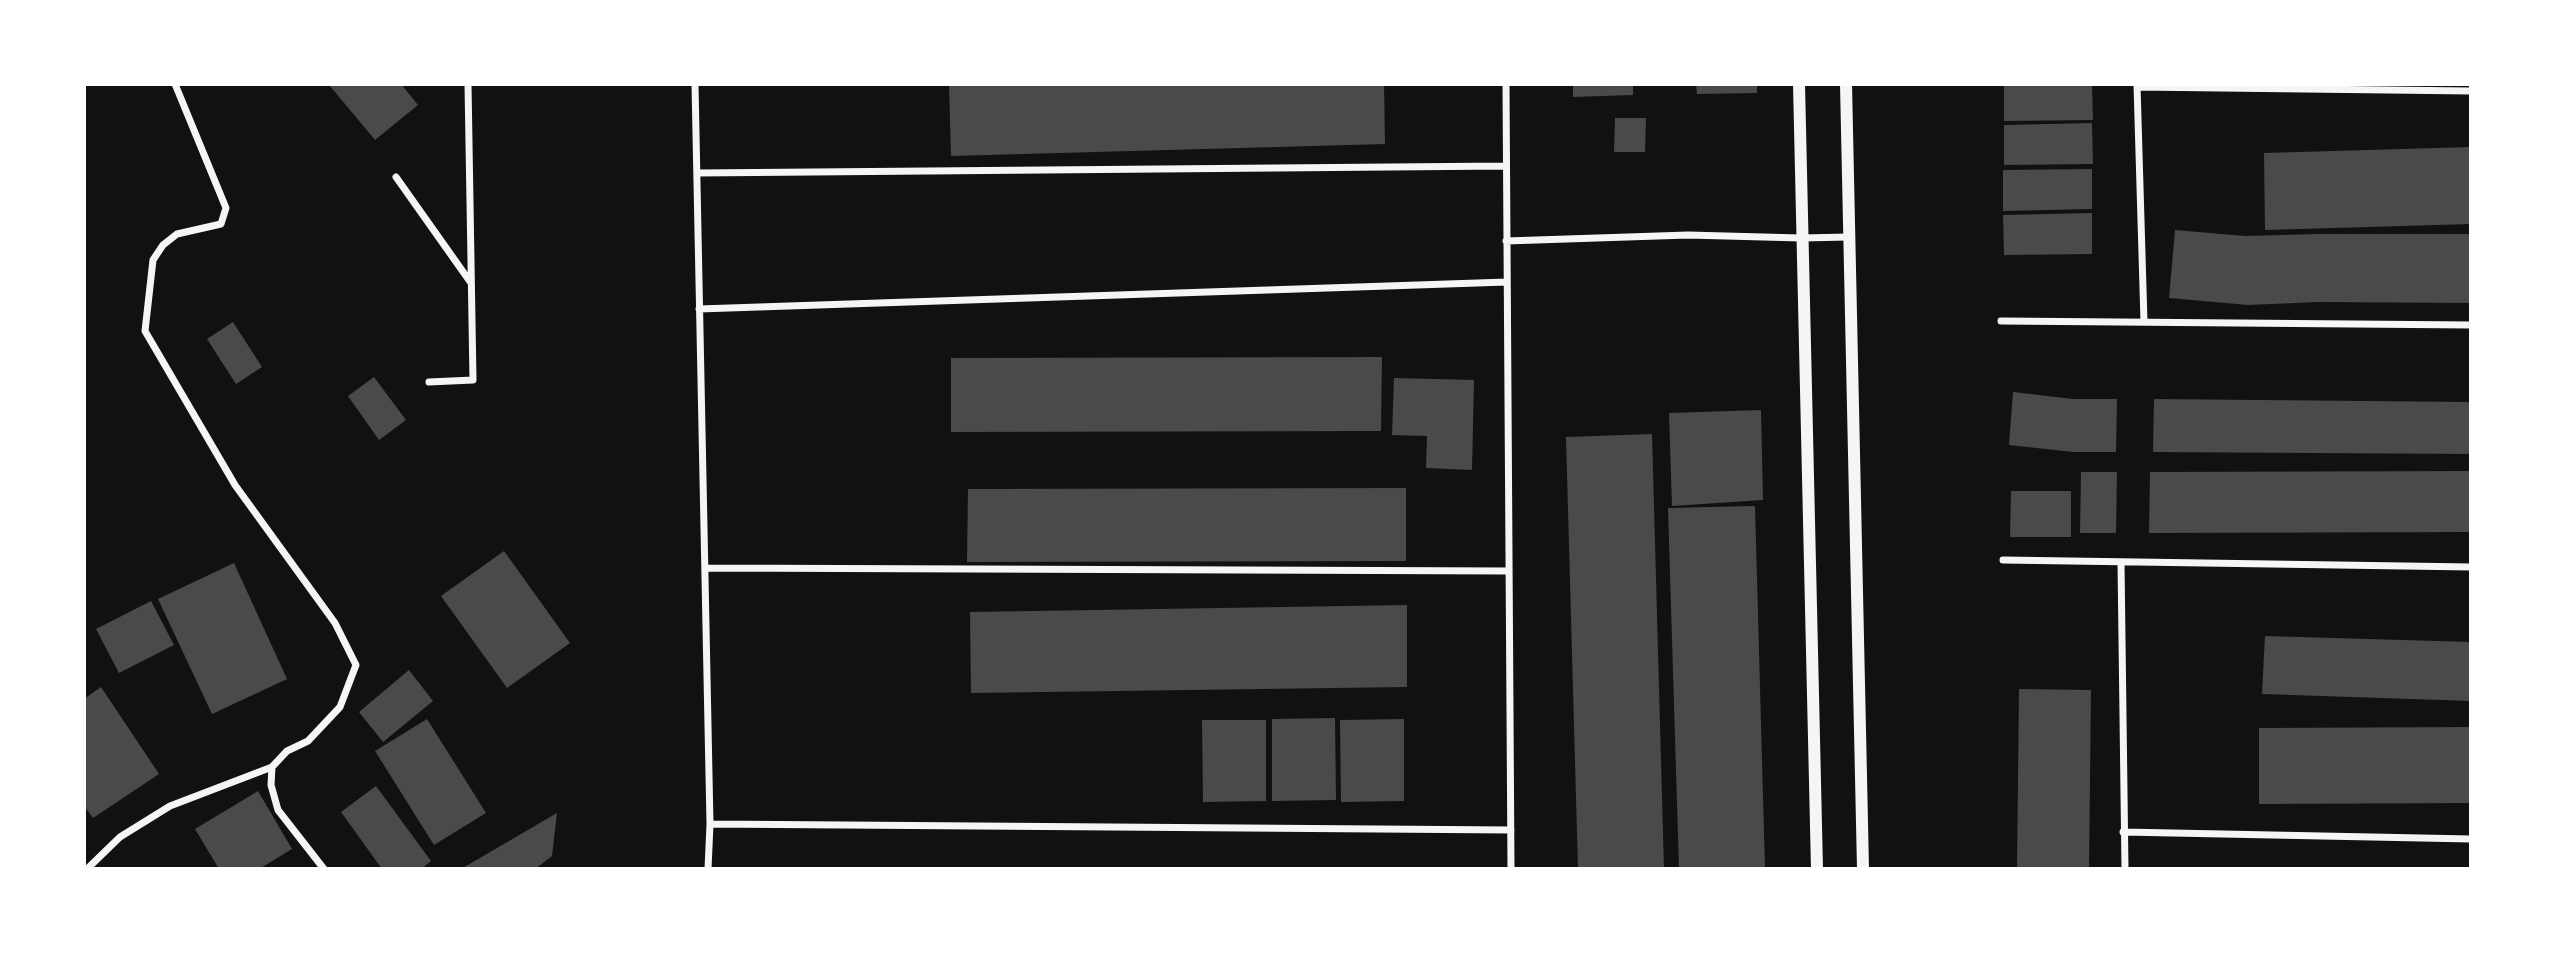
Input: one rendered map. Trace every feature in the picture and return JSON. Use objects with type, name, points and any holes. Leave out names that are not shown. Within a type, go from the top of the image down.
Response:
[{"type":"street","points":[[87,869],[120,837],[170,806],[272,767],[287,751],[308,741],[340,707],[356,666],[335,623],[234,485],[145,331],[153,260],[163,245],[177,234],[221,224],[226,208],[175,84]]},
{"type":"street","points":[[429,382],[473,380],[468,84]]},
{"type":"street","points":[[695,84],[710,824],[708,869]]},
{"type":"street","points":[[1506,84],[1511,869]]},
{"type":"street","points":[[1799,84],[1817,869]]},
{"type":"street","points":[[1846,84],[1863,869]]},
{"type":"street","points":[[2144,322],[2137,85],[2471,91]]},
{"type":"street","points":[[697,173],[1506,166]]},
{"type":"street","points":[[396,177],[471,284]]},
{"type":"street","points":[[1506,241],[1688,235],[1801,239],[1849,237]]},
{"type":"street","points":[[699,309],[1507,282]]},
{"type":"street","points":[[2001,321],[2471,325]]},
{"type":"street","points":[[2003,560],[2471,567]]},
{"type":"street","points":[[2121,562],[2125,869]]},
{"type":"street","points":[[705,568],[1509,571]]},
{"type":"street","points":[[272,767],[271,785],[278,810],[324,869]]},
{"type":"street","points":[[710,824],[1511,830]]},
{"type":"street","points":[[2123,832],[2471,839]]},
{"type":"building","points":[[401,84],[418,105],[375,140],[330,86]]},
{"type":"building","points":[[949,84],[1384,84],[1385,144],[951,156]]},
{"type":"building","points":[[1573,84],[1633,84],[1633,95],[1573,97]]},
{"type":"building","points":[[1696,84],[1757,84],[1757,93],[1697,94]]},
{"type":"building","points":[[2004,84],[2092,84],[2093,120],[2004,121]]},
{"type":"building","points":[[1615,118],[1646,118],[1645,152],[1614,152]]},
{"type":"building","points":[[2092,123],[2093,164],[2004,165],[2004,125]]},
{"type":"building","points":[[2471,147],[2471,224],[2265,230],[2264,153]]},
{"type":"building","points":[[2092,169],[2092,209],[2003,211],[2003,170]]},
{"type":"building","points":[[2092,213],[2092,254],[2004,255],[2003,215]]},
{"type":"building","points":[[2175,230],[2245,236],[2471,234],[2471,303],[2318,302],[2248,305],[2169,298]]},
{"type":"building","points":[[233,322],[262,367],[236,384],[207,339]]},
{"type":"building","points":[[1382,357],[1381,431],[951,432],[951,358]]},
{"type":"building","points":[[374,377],[406,420],[379,440],[348,396]]},
{"type":"building","points":[[1394,378],[1474,380],[1472,470],[1426,468],[1427,436],[1392,435]]},
{"type":"building","points":[[2013,392],[2073,399],[2117,399],[2116,452],[2073,452],[2009,445]]},
{"type":"building","points":[[2154,399],[2471,402],[2471,454],[2153,452]]},
{"type":"building","points":[[1761,410],[1763,500],[1672,506],[1669,413]]},
{"type":"building","points":[[1652,434],[1664,869],[1578,869],[1566,437]]},
{"type":"building","points":[[2471,471],[2471,532],[2149,533],[2150,472]]},
{"type":"building","points":[[2081,472],[2117,472],[2116,533],[2080,533]]},
{"type":"building","points":[[1406,488],[1406,561],[967,562],[968,489]]},
{"type":"building","points":[[2011,491],[2071,491],[2071,537],[2010,537]]},
{"type":"building","points":[[1755,506],[1765,869],[1679,869],[1668,508]]},
{"type":"building","points":[[504,551],[570,643],[507,688],[441,596]]},
{"type":"building","points":[[234,563],[287,679],[212,714],[158,599]]},
{"type":"building","points":[[151,601],[174,645],[119,673],[96,629]]},
{"type":"building","points":[[1407,605],[1407,687],[971,693],[970,612]]},
{"type":"building","points":[[2265,636],[2471,642],[2471,701],[2262,694]]},
{"type":"building","points":[[409,670],[433,701],[383,742],[359,712]]},
{"type":"building","points":[[101,687],[159,774],[93,818],[84,806],[84,699]]},
{"type":"building","points":[[2019,689],[2091,690],[2089,869],[2017,869]]},
{"type":"building","points":[[1335,718],[1336,800],[1272,801],[1272,719]]},
{"type":"building","points":[[427,719],[486,813],[434,845],[375,751]]},
{"type":"building","points":[[1404,719],[1404,801],[1341,802],[1340,720]]},
{"type":"building","points":[[1202,720],[1266,720],[1266,801],[1203,802]]},
{"type":"building","points":[[2471,727],[2471,803],[2259,804],[2259,728]]},
{"type":"building","points":[[376,786],[431,861],[421,869],[382,869],[341,812]]},
{"type":"building","points":[[258,791],[292,849],[259,869],[219,869],[195,829]]},
{"type":"building","points":[[557,813],[552,856],[535,869],[461,869]]}]
